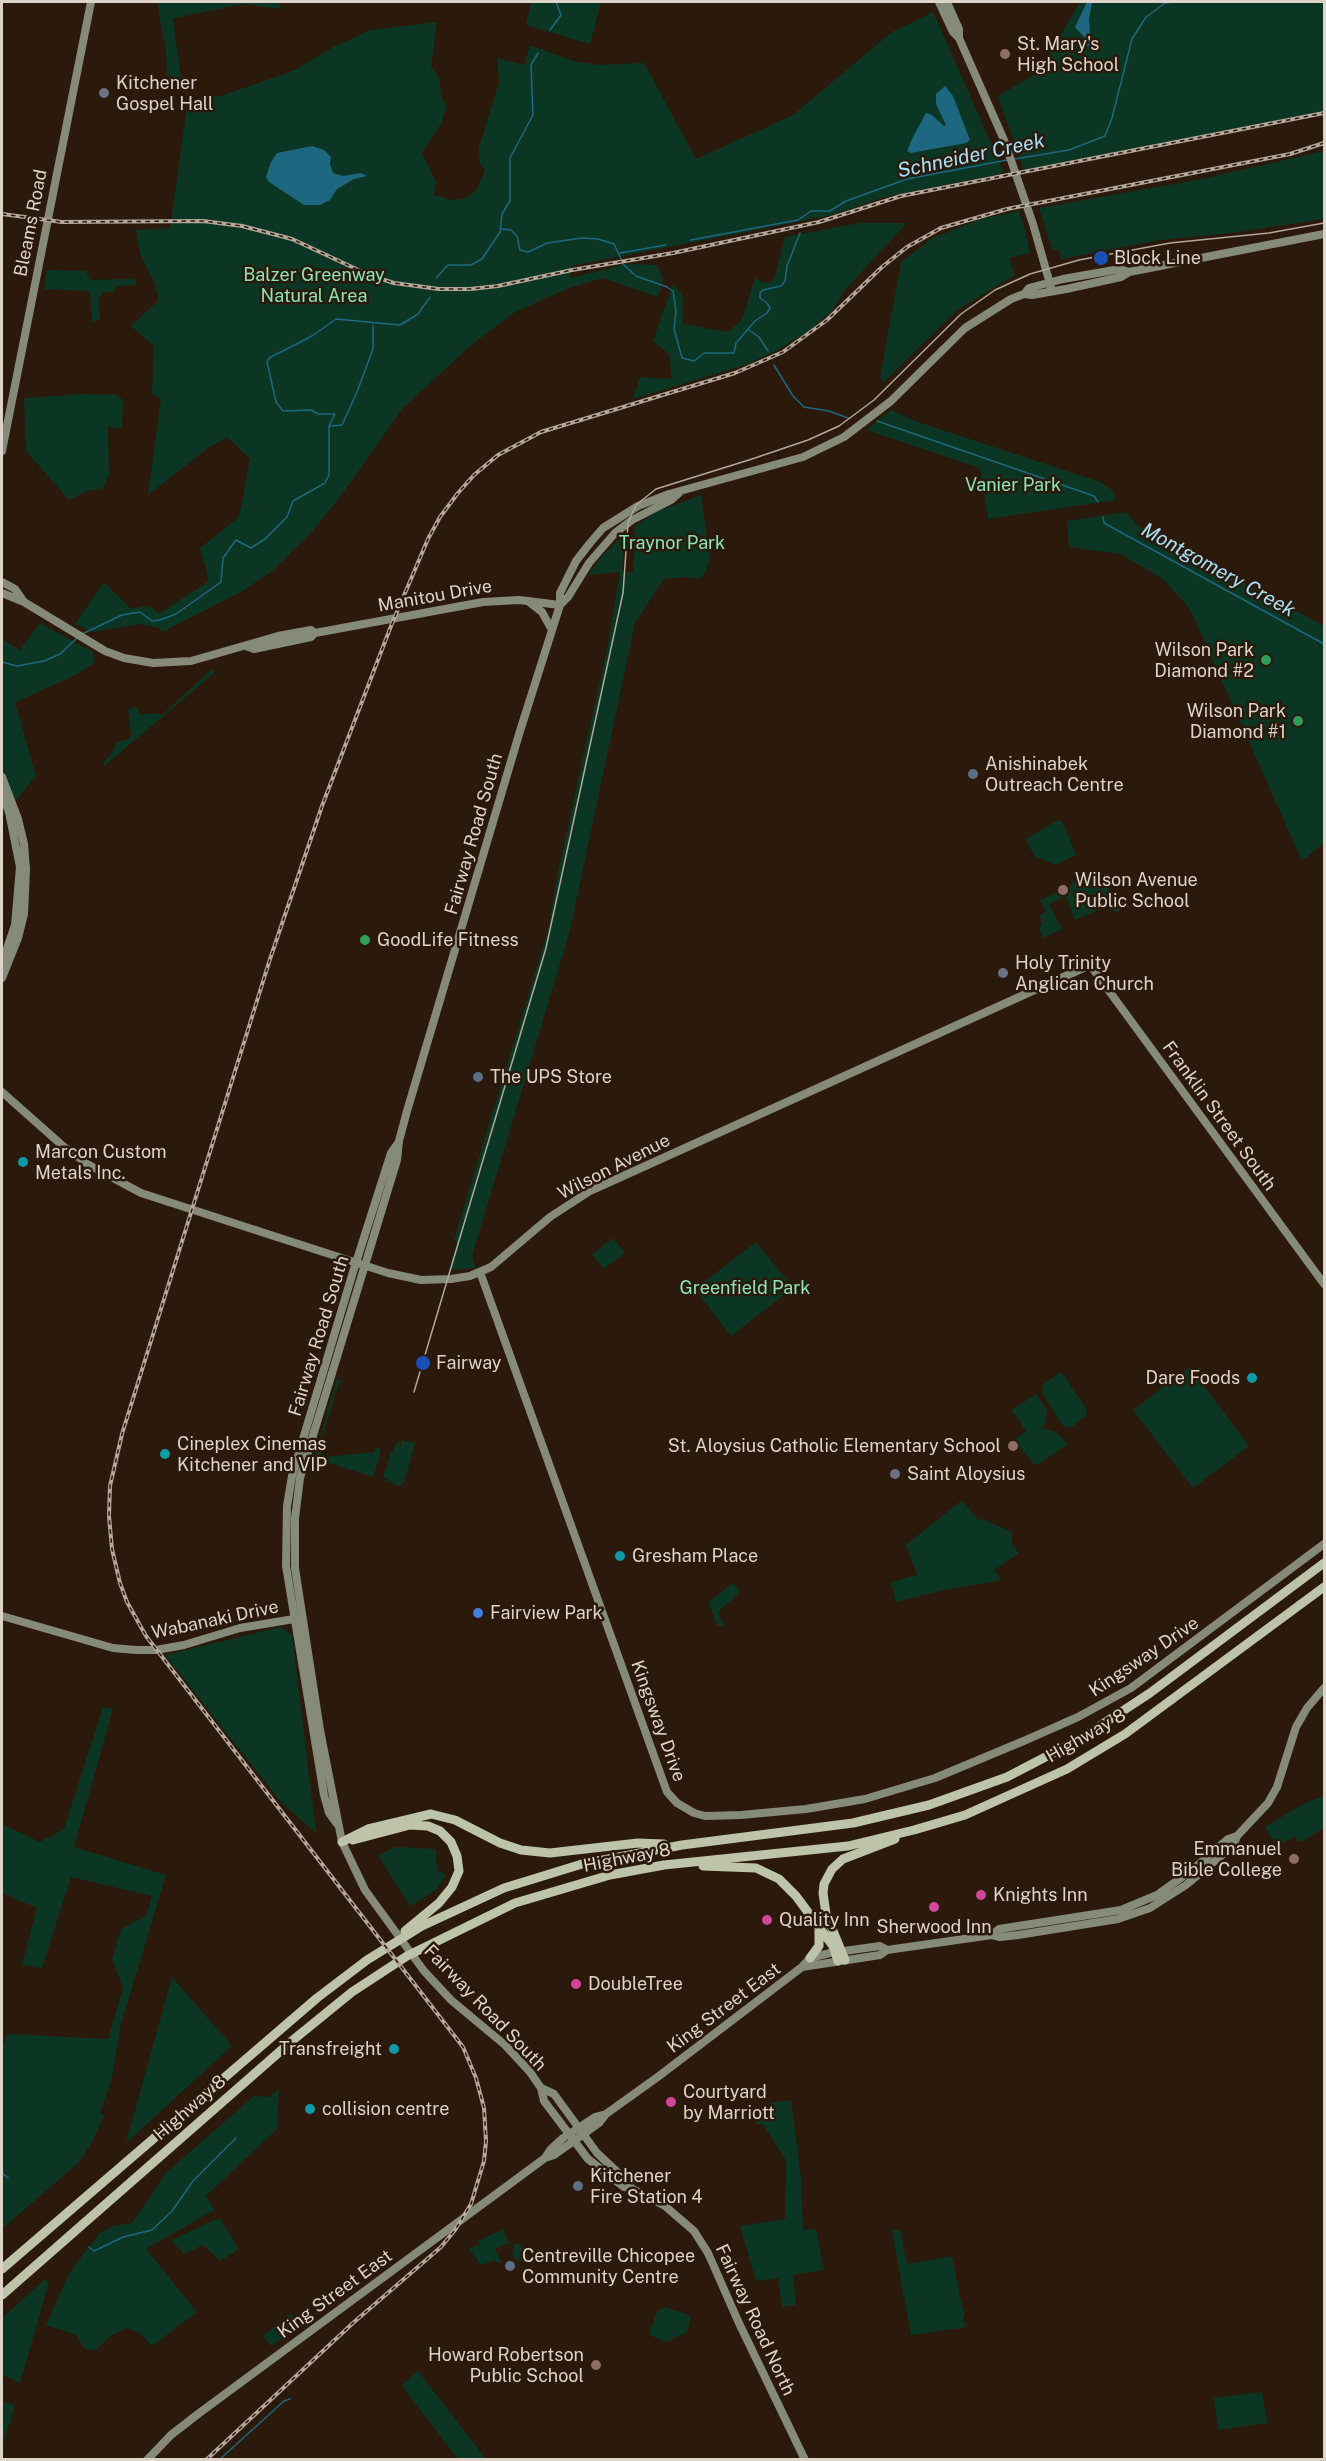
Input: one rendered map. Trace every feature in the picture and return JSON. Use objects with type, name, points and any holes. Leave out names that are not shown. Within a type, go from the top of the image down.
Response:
[{"type":"highway","name":"Highway 8","points":[[2,2270],[309,2005],[421,1922],[504,1888],[582,1864],[682,1845],[853,1823],[929,1805],[1007,1777],[1080,1739],[1150,1693],[1324,1563]]},
{"type":"highway","name":"Highway 8","points":[[2,2295],[293,2040],[378,1974],[433,1942],[516,1903],[610,1875],[689,1863],[848,1846],[965,1815],[1016,1794],[1066,1769],[1154,1715],[1324,1587]]},
{"type":"highway","points":[[342,1842],[368,1829],[431,1814],[455,1820],[500,1843],[521,1850],[550,1853],[638,1843],[682,1845]]},
{"type":"highway","points":[[342,1842],[369,1838],[410,1825],[428,1826],[440,1831],[451,1842],[457,1856],[459,1871],[452,1887],[421,1922]]},
{"type":"highway","points":[[840,1956],[823,1902],[824,1884],[828,1875],[843,1859],[914,1830]]},
{"type":"highway","points":[[689,1863],[756,1869],[773,1875],[790,1889],[840,1956]]},
{"type":"highway","points":[[810,1958],[819,1946],[818,1926]]},
{"type":"main road","name":"Bleams Road","points":[[2,451],[91,2]]},
{"type":"main road","points":[[939,2],[953,32],[959,38],[1004,140],[1033,224],[1052,291]]},
{"type":"main road","points":[[947,2],[959,29],[959,38]]},
{"type":"main road","points":[[1024,294],[1032,295],[1120,277],[1129,272],[1324,234]]},
{"type":"main road","points":[[560,605],[568,597],[589,563],[615,533],[632,520],[671,500],[679,493],[803,457],[844,437],[887,404],[965,328],[1001,304],[1024,294],[1029,288],[1050,282],[1120,269],[1129,272]]},
{"type":"main road","name":"Fairway Road South","points":[[581,2131],[554,2094],[542,2088],[505,2045],[452,2000],[424,1971],[365,1890],[342,1842],[338,1812],[327,1770],[296,1568],[295,1518],[300,1478],[397,1160],[399,1141],[560,605],[560,593],[576,561],[610,523],[659,498],[679,493]]},
{"type":"main road","name":"Manitou Drive","points":[[2,582],[15,589],[24,602]]},
{"type":"main road","name":"Manitou Drive","points":[[2,593],[24,602],[96,646],[124,658],[158,663],[190,661],[246,646],[255,649],[311,637],[315,633],[483,602],[526,601],[560,605]]},
{"type":"main road","points":[[526,601],[542,612],[552,630]]},
{"type":"main road","points":[[2,777],[24,844],[26,879],[22,922],[2,978]]},
{"type":"main road","points":[[2,794],[9,812],[20,867],[15,925],[2,963]]},
{"type":"main road","name":"Wilson Avenue","points":[[2,1092],[64,1147],[89,1165],[141,1193],[387,1273],[422,1280],[451,1280],[480,1272],[497,1263],[550,1217],[590,1191],[1090,965]]},
{"type":"main road","name":"Franklin Street South","points":[[1090,965],[1324,1284]]},
{"type":"main road","name":"Fairway Road South","points":[[338,1825],[329,1813],[324,1795],[286,1566],[289,1489],[356,1262],[391,1153],[399,1141]]},
{"type":"main road","name":"Kingsway Drive","points":[[480,1272],[667,1792],[677,1803],[694,1813],[705,1816],[773,1812],[865,1799],[935,1778],[1017,1744],[1078,1717],[1131,1688],[1324,1544]]},
{"type":"main road","name":"Wabanaki Drive","points":[[2,1616],[113,1648],[136,1650],[184,1645],[240,1628],[294,1619]]},
{"type":"main road","points":[[810,1958],[880,1955],[887,1950],[992,1935],[1000,1937],[1066,1929],[1118,1919],[1141,1912],[1164,1900],[1196,1878],[1233,1846],[1237,1836],[1268,1803],[1277,1788],[1296,1727],[1306,1708],[1324,1688]]},
{"type":"main road","name":"King Street East","points":[[802,1967],[840,1956]]},
{"type":"main road","name":"King Street East","points":[[147,2460],[171,2435],[198,2414],[545,2158],[550,2150],[581,2131],[595,2117],[606,2114],[659,2076],[802,1967],[810,1958]]},
{"type":"main road","name":"Fairway Road South","points":[[542,2088],[544,2101],[571,2138]]},
{"type":"main road","name":"Fairway Road North","points":[[581,2131],[602,2158],[628,2182],[631,2188]]},
{"type":"main road","name":"Fairway Road North","points":[[571,2138],[604,2174],[624,2187],[631,2188],[665,2206],[684,2220],[694,2231],[708,2253],[805,2460]]},
{"type":"green space","points":[[158,2],[277,2],[281,6],[280,9],[243,4],[173,18],[181,78],[167,76],[166,51]]},
{"type":"green space","points":[[531,2],[601,2],[590,44],[526,25]]},
{"type":"green space","points":[[1080,2],[1324,2],[1324,111],[1024,170],[998,96],[1032,76],[1052,50]]},
{"type":"green space","name":"Balzer Greenway Natural Area","points":[[933,12],[1004,173],[885,197],[832,215],[571,266],[570,278],[627,264],[657,265],[663,280],[658,297],[603,278],[569,288],[515,312],[470,346],[402,409],[346,489],[312,532],[272,571],[241,592],[162,632],[159,628],[140,624],[93,632],[75,624],[104,582],[131,609],[151,607],[159,614],[209,581],[200,548],[239,517],[250,459],[227,437],[208,448],[148,495],[161,399],[152,394],[154,346],[131,326],[159,300],[154,282],[140,254],[136,230],[170,228],[188,100],[221,96],[295,70],[335,46],[371,30],[437,22],[431,67],[439,77],[441,95],[446,107],[442,122],[422,153],[436,182],[434,195],[451,200],[463,199],[476,191],[485,170],[479,162],[479,148],[499,82],[497,58],[524,65],[530,45],[573,61],[598,65],[644,63],[696,159],[793,115],[892,32]]},
{"type":"green space","points":[[1324,151],[1324,219],[1231,233],[1161,240],[1061,259],[1059,251],[1052,249],[1039,208],[1202,179]]},
{"type":"green space","points":[[1019,211],[1030,253],[1009,258],[1015,275],[957,310],[883,383],[880,377],[901,262],[933,238],[981,219]]},
{"type":"green space","points":[[859,223],[907,223],[844,291],[832,311],[807,332],[778,350],[745,365],[633,399],[640,377],[672,379],[669,354],[653,341],[673,284],[683,296],[683,324],[728,332],[742,320],[755,278],[764,283],[771,282],[775,276],[785,237]]},
{"type":"green space","points":[[47,270],[86,271],[90,280],[135,279],[137,285],[117,286],[114,292],[104,292],[98,299],[100,319],[92,322],[90,291],[44,289]]},
{"type":"green space","points":[[82,394],[117,395],[123,400],[122,428],[108,427],[109,474],[103,488],[87,491],[69,500],[26,451],[24,398]]},
{"type":"green space","name":"Vanier Park","points":[[891,410],[912,420],[1100,482],[1112,490],[1116,496],[1115,500],[988,519],[980,468],[867,430]]},
{"type":"green space","name":"Traynor Park","points":[[701,495],[710,559],[700,579],[685,577],[664,579],[635,623],[570,930],[472,1256],[475,1268],[449,1270],[457,1243],[454,1241],[460,1220],[548,930],[558,872],[608,644],[620,572],[588,575],[604,554],[624,535],[622,571],[633,573],[635,526],[658,511]]},
{"type":"green space","points":[[1126,512],[1138,526],[1324,626],[1324,843],[1302,861],[1190,609],[1163,579],[1120,554],[1069,547],[1067,521]]},
{"type":"green space","points":[[40,623],[93,652],[94,663],[74,676],[15,702],[36,776],[2,817],[2,639],[20,650]]},
{"type":"green space","points":[[213,668],[214,673],[104,766],[103,762],[110,756],[117,742],[129,739],[131,734],[128,710],[136,706],[140,715],[155,713],[162,715]]},
{"type":"green space","points":[[1058,820],[1062,821],[1076,855],[1055,865],[1034,856],[1026,839]]},
{"type":"green space","points":[[1089,872],[1099,874],[1110,892],[1113,891],[1122,909],[1115,913],[1110,905],[1075,920],[1066,896],[1049,904],[1062,929],[1043,938],[1038,927],[1042,925],[1040,915],[1046,912],[1040,900],[1071,886],[1077,877]]},
{"type":"green space","points":[[613,1238],[625,1253],[604,1269],[592,1254]]},
{"type":"green space","name":"Greenfield Park","points":[[756,1242],[793,1288],[731,1336],[695,1289]]},
{"type":"green space","points":[[1190,1367],[1249,1446],[1193,1488],[1133,1410]]},
{"type":"green space","points":[[1060,1373],[1063,1374],[1087,1410],[1085,1417],[1070,1428],[1063,1426],[1042,1393],[1043,1384]]},
{"type":"green space","points":[[337,1379],[343,1383],[339,1383],[318,1451],[325,1457],[375,1452],[375,1447],[379,1448],[381,1452],[373,1477],[314,1458]]},
{"type":"green space","points":[[1036,1394],[1047,1410],[1045,1425],[1041,1428],[1056,1432],[1068,1444],[1039,1464],[1034,1464],[1014,1440],[1026,1431],[1012,1410]]},
{"type":"green space","points":[[399,1440],[401,1448],[401,1440],[415,1443],[405,1480],[401,1486],[382,1481],[383,1479],[394,1483],[383,1477],[391,1453]]},
{"type":"green space","points":[[962,1500],[979,1521],[982,1519],[1012,1532],[1012,1544],[1019,1553],[994,1570],[1002,1580],[944,1590],[896,1602],[891,1582],[917,1575],[906,1545]]},
{"type":"green space","points":[[734,1584],[740,1592],[718,1612],[724,1625],[720,1626],[717,1625],[709,1602]]},
{"type":"green space","points":[[281,1627],[292,1635],[316,1833],[281,1802],[165,1655]]},
{"type":"green space","points":[[103,1707],[113,1709],[74,1847],[166,1875],[121,2024],[112,2078],[100,2113],[104,2116],[92,2142],[78,2163],[2,2229],[2,2048],[8,2034],[108,2039],[123,1988],[112,1959],[121,1929],[146,1916],[152,1896],[71,1877],[42,1968],[22,1965],[37,1908],[2,1893],[2,1824],[40,1842],[64,1829]]},
{"type":"green space","points":[[1324,1796],[1324,1828],[1301,1842],[1294,1837],[1277,1846],[1265,1827],[1305,1803]]},
{"type":"green space","points":[[396,1847],[436,1849],[437,1871],[446,1874],[437,1889],[410,1906],[378,1855]]},
{"type":"green space","points":[[172,1977],[232,2046],[126,2143]]},
{"type":"green space","points":[[279,2089],[277,2129],[206,2196],[214,2210],[146,2249],[197,2312],[152,2346],[140,2333],[127,2328],[110,2336],[96,2350],[85,2349],[76,2335],[46,2325],[70,2272],[99,2234],[113,2226],[132,2223],[166,2173],[254,2096],[269,2097]]},
{"type":"green space","points":[[791,2100],[801,2177],[803,2230],[816,2229],[824,2270],[793,2275],[796,2305],[782,2307],[778,2278],[756,2281],[740,2226],[785,2219],[786,2160],[762,2123],[757,2125],[753,2119],[771,2103]]},
{"type":"green space","points":[[220,2218],[239,2249],[220,2261],[203,2245],[184,2254],[171,2240]]},
{"type":"green space","points":[[503,2229],[509,2243],[495,2249],[501,2262],[497,2263],[495,2260],[481,2265],[469,2249],[480,2244],[478,2241]]},
{"type":"green space","points":[[900,2229],[907,2264],[952,2256],[963,2311],[965,2311],[963,2320],[967,2327],[911,2335],[892,2230]]},
{"type":"green space","points":[[517,2243],[526,2250],[527,2261],[515,2259],[512,2254],[514,2244]]},
{"type":"green space","points":[[44,2280],[49,2282],[20,2383],[2,2375],[2,2318]]},
{"type":"green space","points":[[666,2307],[691,2316],[687,2332],[667,2342],[649,2335],[657,2311]]},
{"type":"green space","points":[[290,2314],[299,2326],[271,2346],[263,2336]]},
{"type":"green space","points":[[418,2371],[486,2459],[458,2459],[402,2386]]},
{"type":"green space","points":[[1262,2392],[1267,2423],[1218,2430],[1214,2398]]},
{"type":"green space","points":[[2,2401],[15,2406],[2,2446]]},
{"type":"water","points":[[1087,2],[1092,3],[1089,19],[1091,50],[1084,42],[1085,38],[1075,27]]},
{"type":"water","points":[[945,86],[953,96],[970,140],[966,143],[911,153],[907,151],[926,113],[932,115],[944,126],[946,125],[936,104],[936,94]]},
{"type":"water","points":[[312,146],[324,150],[331,157],[330,164],[333,173],[343,176],[361,173],[367,176],[354,179],[337,189],[330,200],[320,205],[304,205],[269,182],[266,177],[277,153]]},
{"type":"waterway","points":[[550,30],[561,15],[556,2]]},
{"type":"waterway","name":"Schneider Creek","points":[[1015,159],[1069,150],[1105,136],[1112,118],[1132,39],[1146,17],[1165,3],[1174,2]]},
{"type":"waterway","points":[[436,278],[448,265],[471,265],[482,259],[500,232],[502,214],[510,201],[510,158],[533,115],[531,65],[538,53]]},
{"type":"waterway","name":"Schneider Creek","points":[[691,240],[798,220],[811,211],[830,211],[846,201],[907,179],[1007,160]]},
{"type":"waterway","name":"Schneider Creek","points":[[501,229],[511,230],[517,236],[520,250],[528,252],[547,243],[582,238],[598,239],[614,244],[621,259]]},
{"type":"waterway","name":"Schneider Creek","points":[[623,264],[636,276],[673,291],[676,311],[674,329],[682,358],[694,361],[704,353],[734,353],[736,343],[770,308],[760,298],[760,293],[763,290],[781,286],[785,281],[787,266],[800,233]]},
{"type":"waterway","name":"Schneider Creek","points":[[620,253],[666,245]]},
{"type":"waterway","name":"Schneider Creek","points":[[82,634],[122,615],[140,612],[152,621],[176,614],[221,582],[223,558],[236,540],[251,548],[265,539],[287,517],[293,501],[325,483],[329,475],[329,426],[335,414],[318,414],[311,410],[283,411],[276,402],[267,362],[269,358],[312,336],[336,319],[400,325],[418,314],[430,297]]},
{"type":"waterway","name":"Schneider Creek","points":[[330,426],[342,425],[357,392],[373,349],[373,325]]},
{"type":"waterway","name":"Montgomery Creek","points":[[749,330],[759,337],[768,351]]},
{"type":"waterway","name":"Montgomery Creek","points":[[774,365],[793,396],[804,407],[829,411],[848,418]]},
{"type":"waterway","name":"Montgomery Creek","points":[[877,421],[1094,496],[1098,502]]},
{"type":"waterway","name":"Montgomery Creek","points":[[1103,517],[1104,523],[1324,644]]},
{"type":"waterway","name":"Schneider Creek","points":[[2,662],[17,666],[44,661],[60,654],[78,637]]},
{"type":"waterway","points":[[89,2247],[94,2251],[123,2237],[152,2230],[172,2211],[193,2181],[236,2138]]},
{"type":"waterway","points":[[2,2173],[8,2178]]},
{"type":"waterway","points":[[219,2460],[284,2401],[290,2399]]},
{"type":"tram line","points":[[414,1392],[546,948],[623,593],[628,523],[636,505],[656,489],[808,440],[839,426],[874,400],[961,314],[995,290],[1030,274],[1079,260],[1170,243],[1269,233],[1324,223]]},
{"type":"railway","points":[[2,214],[62,222],[203,221],[242,226],[292,239],[369,275],[394,283],[439,289],[470,289],[498,286],[572,270],[673,253],[819,222],[901,196],[1324,113]]},
{"type":"railway","points":[[206,2460],[353,2323],[441,2247],[471,2204],[484,2161],[486,2141],[484,2108],[476,2078],[463,2047],[146,1636],[127,1602],[120,1583],[112,1549],[109,1516],[110,1486],[122,1434],[270,959],[322,806],[391,626],[428,539],[440,517],[458,493],[474,475],[498,455],[541,432],[735,373],[783,352],[827,320],[882,267],[907,247],[941,228],[1007,209],[1290,154],[1324,143]]},
{"type":"place","name":"St. Mary's High School","points":[[1005,54]]},
{"type":"place","name":"Kitchener Gospel Hall","points":[[104,93]]},
{"type":"place","name":"Block Line","points":[[1101,258]]},
{"type":"place","name":"Wilson Park Diamond #2","points":[[1266,660]]},
{"type":"place","name":"Wilson Park Diamond #1","points":[[1298,721]]},
{"type":"place","name":"Anishinabek Outreach Centre","points":[[973,774]]},
{"type":"place","name":"Wilson Avenue Public School","points":[[1063,890]]},
{"type":"place","name":"GoodLife Fitness","points":[[365,940]]},
{"type":"place","name":"Holy Trinity Anglican Church","points":[[1003,973]]},
{"type":"place","name":"The UPS Store","points":[[478,1077]]},
{"type":"place","name":"Marcon Custom Metals Inc.","points":[[23,1162]]},
{"type":"place","name":"Fairway","points":[[423,1363]]},
{"type":"place","name":"Dare Foods","points":[[1252,1378]]},
{"type":"place","name":"St. Aloysius Catholic Elementary School","points":[[1013,1446]]},
{"type":"place","name":"Cineplex Cinemas Kitchener and VIP","points":[[165,1454]]},
{"type":"place","name":"Saint Aloysius","points":[[895,1474]]},
{"type":"place","name":"Gresham Place","points":[[620,1556]]},
{"type":"place","name":"Fairview Park","points":[[478,1613]]},
{"type":"place","name":"Emmanuel Bible College","points":[[1294,1859]]},
{"type":"place","name":"Knights Inn","points":[[981,1895]]},
{"type":"place","name":"Sherwood Inn","points":[[934,1907]]},
{"type":"place","name":"Quality Inn","points":[[767,1920]]},
{"type":"place","name":"DoubleTree","points":[[576,1984]]},
{"type":"place","name":"Transfreight","points":[[394,2049]]},
{"type":"place","name":"Courtyard by Marriott","points":[[671,2102]]},
{"type":"place","name":"collision centre","points":[[310,2109]]},
{"type":"place","name":"Kitchener Fire Station 4","points":[[578,2186]]},
{"type":"place","name":"Centreville Chicopee Community Centre","points":[[510,2266]]},
{"type":"place","name":"Howard Robertson Public School","points":[[596,2365]]}]
